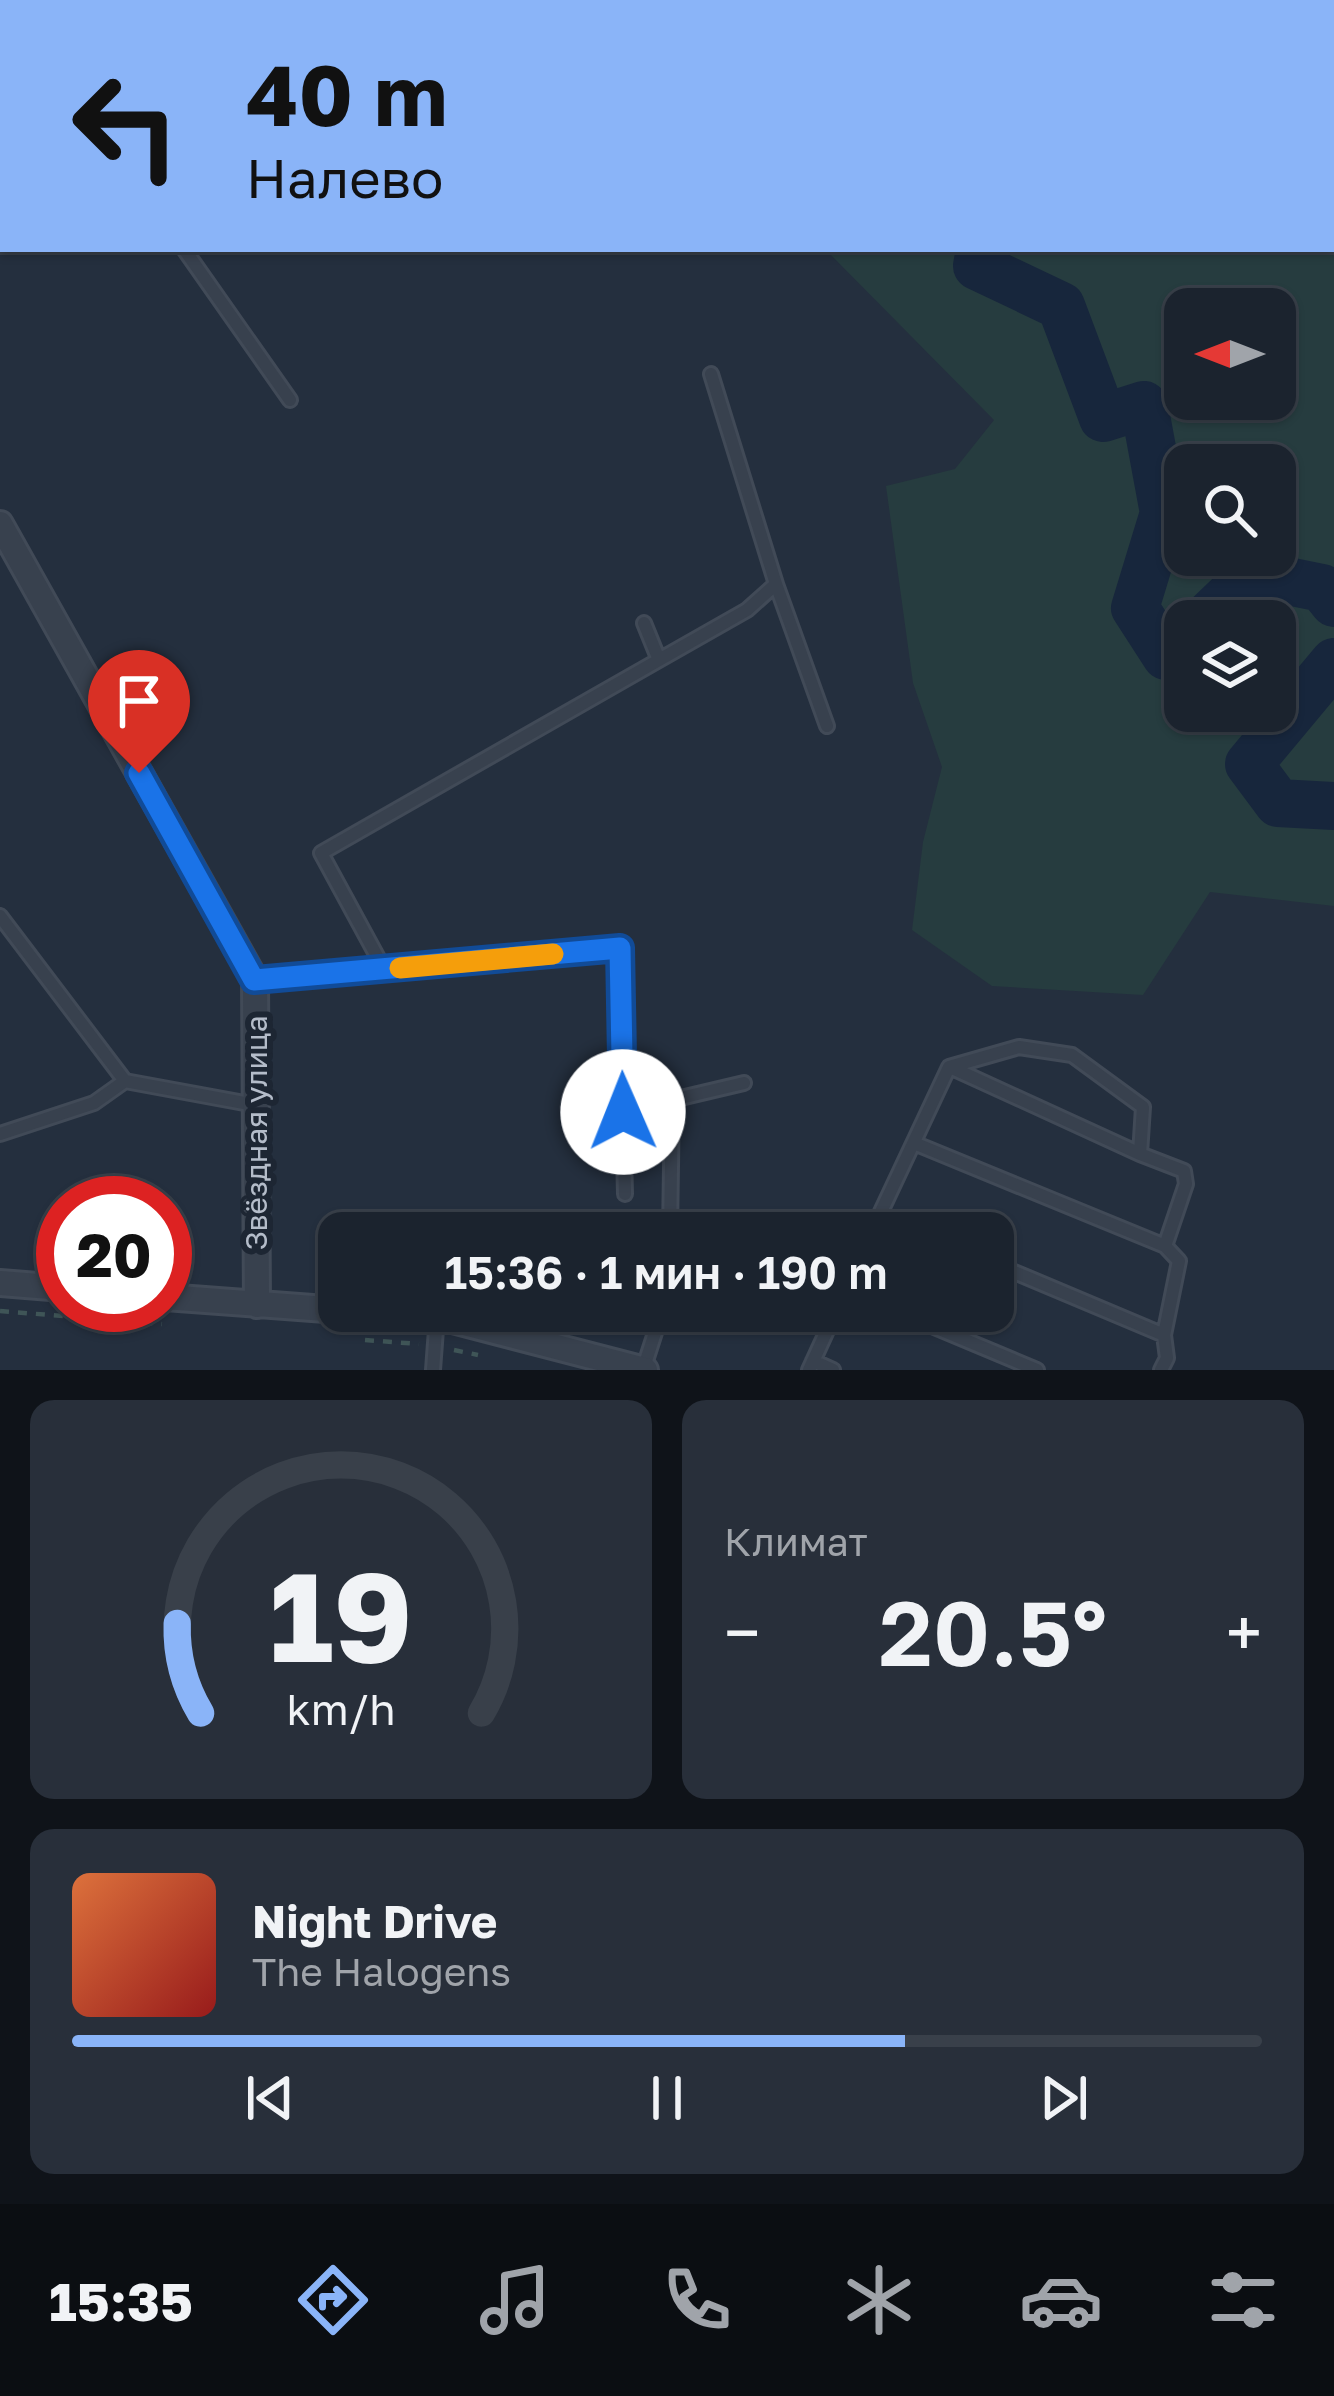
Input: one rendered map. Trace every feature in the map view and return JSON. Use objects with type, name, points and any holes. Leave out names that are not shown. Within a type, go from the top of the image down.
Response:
[{"type":"street","name":"Звёздная улица","points":[[0,524],[254,980],[257,1305]]},
{"type":"street","points":[[0,1283],[36,1286]]},
{"type":"street","points":[[192,1299],[318,1309]]},
{"type":"street","points":[[498,1332],[644,1370]]},
{"type":"lane","points":[[186,252],[290,400]]},
{"type":"lane","points":[[711,374],[826,726]]},
{"type":"lane","points":[[384,969],[321,853],[747,610],[776,584]]},
{"type":"lane","points":[[644,623],[659,661]]},
{"type":"lane","points":[[0,916],[125,1081],[256,1105]]},
{"type":"lane","points":[[254,980],[620,948],[625,1194]]},
{"type":"lane","points":[[881,1212],[949,1067],[1018,1047],[1072,1055],[1143,1107],[1140,1154]]},
{"type":"lane","points":[[949,1067],[1184,1171],[1186,1184],[1166,1246]]},
{"type":"lane","points":[[0,1134],[94,1102],[125,1081]]},
{"type":"lane","points":[[670,1212],[672,1100],[744,1083]]},
{"type":"lane","points":[[914,1144],[1166,1246],[1179,1261],[1164,1335],[1167,1358],[1161,1370]]},
{"type":"lane","points":[[1014,1272],[1164,1335]]},
{"type":"lane","points":[[433,1370],[436,1332]]},
{"type":"lane","points":[[644,1370],[656,1332]]},
{"type":"lane","points":[[826,1332],[811,1366],[832,1370]]},
{"type":"lane","points":[[946,1332],[1037,1370]]},
{"type":"path","points":[[0,1312],[36,1315]]},
{"type":"path","points":[[366,1340],[435,1345],[497,1360]]},
{"type":"green space","points":[[828,252],[1334,252],[1334,906],[1210,892],[1143,995],[992,986],[912,930],[923,842],[942,767],[913,683],[886,486],[955,469],[994,420]]},
{"type":"waterway","points":[[979,252],[977,266],[1061,306],[1103,418],[1144,405],[1164,513],[1135,608],[1164,653]]},
{"type":"waterway","points":[[1225,600],[1252,574],[1322,588],[1334,603]]},
{"type":"waterway","points":[[1334,662],[1249,764],[1278,803],[1334,806]]},
{"type":"slow traffic","points":[[400,968],[553,954]]},
{"type":"route","points":[[139,773],[254,980],[620,948],[623,1112]]}]
